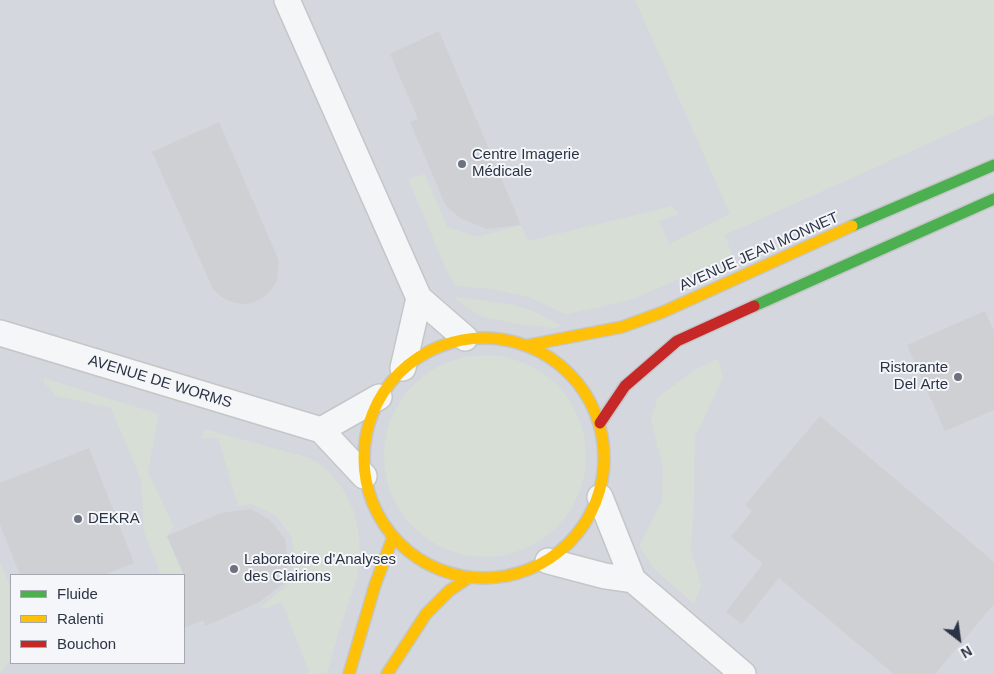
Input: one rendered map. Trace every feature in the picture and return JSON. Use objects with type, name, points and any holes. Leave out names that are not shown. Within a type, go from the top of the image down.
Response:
[{"type":"street","points":[[287,0],[419,298],[465,338]]},
{"type":"street","name":"AVENUE JEAN MONNET","points":[[529,345],[622,327],[663,312],[852,226],[994,165]]},
{"type":"street","points":[[600,423],[625,386],[677,341],[994,200]]},
{"type":"street","points":[[403,368],[419,298]]},
{"type":"street","name":"AVENUE DE WORMS","points":[[0,333],[321,430]]},
{"type":"street","points":[[364,476],[321,430],[379,396],[403,368],[465,338],[498,337],[529,345],[560,364],[585,390],[600,423],[605,461],[600,498],[580,534],[548,561],[530,569],[500,577],[468,578],[440,570],[414,557],[393,538],[374,509],[364,476],[365,435],[379,396]]},
{"type":"street","points":[[600,498],[633,580],[743,674]]},
{"type":"street","points":[[349,674],[375,585],[393,538]]},
{"type":"street","points":[[548,561],[604,576],[633,580]]},
{"type":"street","points":[[387,674],[426,614],[449,591],[468,578]]},
{"type":"shaded area","points":[[0,0],[994,0],[994,674],[0,674]]},
{"type":"shaded area","points":[[635,0],[994,0],[994,114],[725,235],[732,255],[636,298],[565,314],[531,298],[491,289],[456,286],[448,274],[408,179],[425,174],[447,227],[477,237],[521,225],[528,241],[672,206],[679,214],[659,221],[669,244],[730,214]]},
{"type":"shaded area","points":[[453,296],[513,305],[533,311],[562,326],[554,328],[523,325],[482,317]]},
{"type":"shaded area","points":[[485,355],[505,357],[524,363],[541,372],[563,392],[578,417],[584,436],[586,456],[584,476],[578,495],[569,512],[549,534],[524,549],[505,555],[485,557],[465,555],[446,549],[429,540],[407,520],[392,495],[386,476],[384,456],[386,436],[392,417],[401,400],[421,378],[446,363],[465,357]]},
{"type":"shaded area","points":[[718,358],[723,379],[695,437],[694,507],[691,547],[701,586],[694,604],[654,569],[639,546],[662,501],[663,469],[651,419],[658,397],[693,371]]},
{"type":"shaded area","points":[[44,378],[159,414],[148,472],[174,527],[167,536],[184,574],[161,574],[144,532],[141,480],[111,408],[56,396],[44,383]]},
{"type":"shaded area","points":[[204,429],[310,458],[327,469],[343,489],[354,512],[359,535],[360,555],[357,578],[327,674],[304,674],[309,672],[282,602],[264,609],[262,606],[286,586],[295,562],[291,536],[275,515],[251,504],[238,506],[218,438],[201,439]]},
{"type":"shaded area","points":[[0,561],[10,586],[10,661],[0,674]]},
{"type":"building","name":"Centre Imagerie Médicale","points":[[439,31],[521,225],[487,229],[460,218],[446,206],[410,122],[418,119],[390,54]]},
{"type":"building","points":[[219,122],[279,261],[277,281],[264,297],[252,303],[242,304],[229,301],[213,289],[152,152]]},
{"type":"building","name":"Ristorante Del Arte","points":[[985,311],[994,331],[994,410],[945,431],[907,345]]},
{"type":"building","points":[[820,416],[994,562],[994,604],[935,674],[894,674],[779,578],[742,624],[726,612],[763,564],[731,537],[752,511],[745,505]]},
{"type":"building","name":"DEKRA","points":[[89,448],[134,563],[106,574],[20,574],[0,524],[0,483]]},
{"type":"building","name":"Laboratoire d'Analyses des Clairions","points":[[251,509],[270,520],[285,539],[288,562],[284,583],[259,602],[206,626],[203,620],[185,628],[185,574],[167,536],[221,513]]},
{"type":"traffic: fast","points":[[852,226],[994,165]]},
{"type":"traffic: fast","points":[[754,306],[994,199]]},
{"type":"traffic: slow","points":[[529,345],[622,327],[663,312],[852,226]]},
{"type":"traffic: slow","points":[[472,338],[496,338],[519,343],[541,352],[569,373],[584,391],[595,412],[602,435],[604,458],[602,481],[595,504],[584,525],[569,543],[541,564],[519,573],[496,578],[472,578],[449,573],[427,564],[408,551],[391,534],[378,515],[369,493],[364,470],[364,446],[369,423],[378,401],[391,382],[408,365],[427,352],[449,343],[472,338]]},
{"type":"traffic: slow","points":[[349,674],[375,585],[393,537]]},
{"type":"traffic: slow","points":[[387,674],[426,614],[449,591],[468,578]]},
{"type":"traffic: jam","points":[[600,423],[625,386],[677,341],[754,306]]},
{"type":"place","name":"Centre Imagerie Médicale","points":[[462,164]]},
{"type":"place","name":"Ristorante Del Arte","points":[[958,377]]},
{"type":"place","name":"DEKRA","points":[[78,519]]},
{"type":"place","name":"Laboratoire d'Analyses des Clairions","points":[[234,569]]}]
